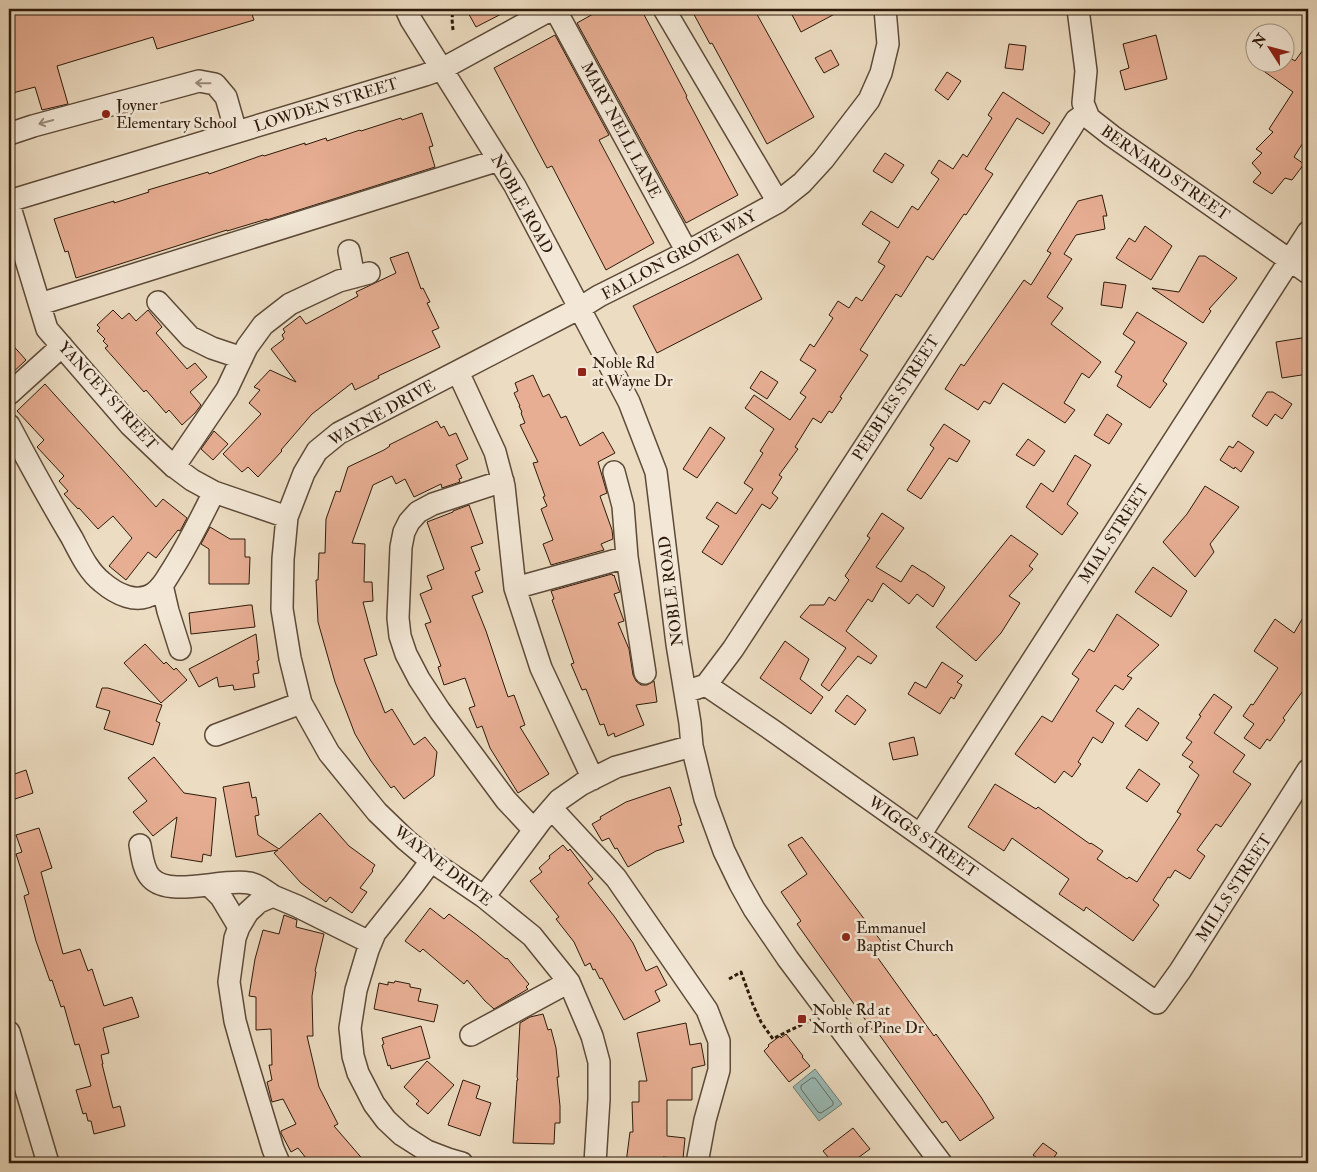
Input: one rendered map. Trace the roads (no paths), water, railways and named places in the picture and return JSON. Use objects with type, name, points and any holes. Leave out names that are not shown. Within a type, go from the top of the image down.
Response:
[{"type":"street","name":"NOBLE ROAD","points":[[406,9],[411,20],[515,186],[629,402],[656,472],[677,644],[692,746],[705,799],[724,851],[754,909],[788,959],[941,1163]]},
{"type":"street","name":"LOWDEN STREET","points":[[9,202],[442,69],[554,9]]},
{"type":"street","name":"MARY NELL LANE","points":[[554,9],[687,252]]},
{"type":"street","points":[[664,9],[778,202]]},
{"type":"street","name":"FALLON GROVE WAY","points":[[580,308],[599,296],[687,252],[778,202],[802,183],[823,160],[869,100],[881,73],[888,44],[885,9]]},
{"type":"street","name":"BERNARD STREET","points":[[1078,9],[1086,71],[1083,103],[1089,118],[1308,273]]},
{"type":"street","points":[[9,134],[200,82],[215,84],[226,97],[236,132]]},
{"type":"street","name":"PEEBLES STREET","points":[[706,685],[733,649],[1076,120],[1086,112]]},
{"type":"street","points":[[40,304],[499,160]]},
{"type":"street","name":"YANCEY STREET","points":[[9,202],[47,329],[130,425],[174,467],[192,480],[214,492],[287,517]]},
{"type":"street","name":"MIAL STREET","points":[[920,835],[1308,232]]},
{"type":"street","points":[[174,467],[227,389],[247,347],[263,325],[290,304],[339,281],[361,275],[349,251]]},
{"type":"street","points":[[158,302],[190,337],[212,348],[242,358]]},
{"type":"street","name":"WAYNE DRIVE","points":[[580,308],[339,433],[317,451],[304,474],[287,517],[283,559],[282,609],[290,658],[301,703],[329,753],[377,812],[406,840],[484,897],[532,936],[569,982],[592,1036],[599,1062],[599,1100],[595,1163]]},
{"type":"street","points":[[9,394],[62,346]]},
{"type":"street","points":[[458,372],[495,452],[504,486],[515,588],[541,668],[593,779]]},
{"type":"street","points":[[9,425],[49,500],[89,568],[101,582],[130,598],[144,598],[155,593],[162,585],[185,550],[214,492]]},
{"type":"street","points":[[614,472],[623,506],[627,557],[644,673]]},
{"type":"street","points":[[503,481],[432,504],[418,512],[409,522],[404,532],[401,547],[398,618],[400,636],[406,654],[419,680],[506,800],[534,830]]},
{"type":"street","points":[[515,588],[627,557]]},
{"type":"street","points":[[162,585],[180,649]]},
{"type":"street","points":[[685,692],[706,685]]},
{"type":"street","name":"WIGGS STREET","points":[[706,685],[1157,1003]]},
{"type":"street","points":[[216,735],[301,703]]},
{"type":"street","points":[[484,897],[559,800],[582,784],[616,767],[692,746]]},
{"type":"street","name":"MILLS STREET","points":[[1157,1003],[1180,971],[1308,770]]},
{"type":"street","points":[[552,809],[616,878],[710,1017],[719,1041],[719,1070],[705,1120],[697,1163]]},
{"type":"street","points":[[140,845],[145,867],[150,878],[161,885],[172,887],[250,883],[371,943]]},
{"type":"street","points":[[431,860],[376,933],[371,943],[356,990],[350,1028],[353,1056],[358,1073],[374,1104],[386,1120],[402,1135],[427,1151],[462,1163]]},
{"type":"street","points":[[208,885],[221,897],[239,926]]},
{"type":"street","points":[[273,896],[259,902],[248,912],[239,926],[234,938],[229,982],[235,1021],[273,1149],[279,1163]]},
{"type":"street","points":[[471,1035],[569,982]]},
{"type":"street","points":[[9,1032],[48,1163]]},
{"type":"water","points":[[815,1069],[842,1104],[819,1121],[793,1087]]},
{"type":"place","name":"Joyner Elementary School","points":[[106,114]]},
{"type":"place","name":"Noble Rd at Wayne Dr","points":[[582,372]]},
{"type":"place","name":"Emmanuel Baptist Church","points":[[846,937]]},
{"type":"place","name":"Noble Rd at North of Pine Dr","points":[[802,1019]]}]
